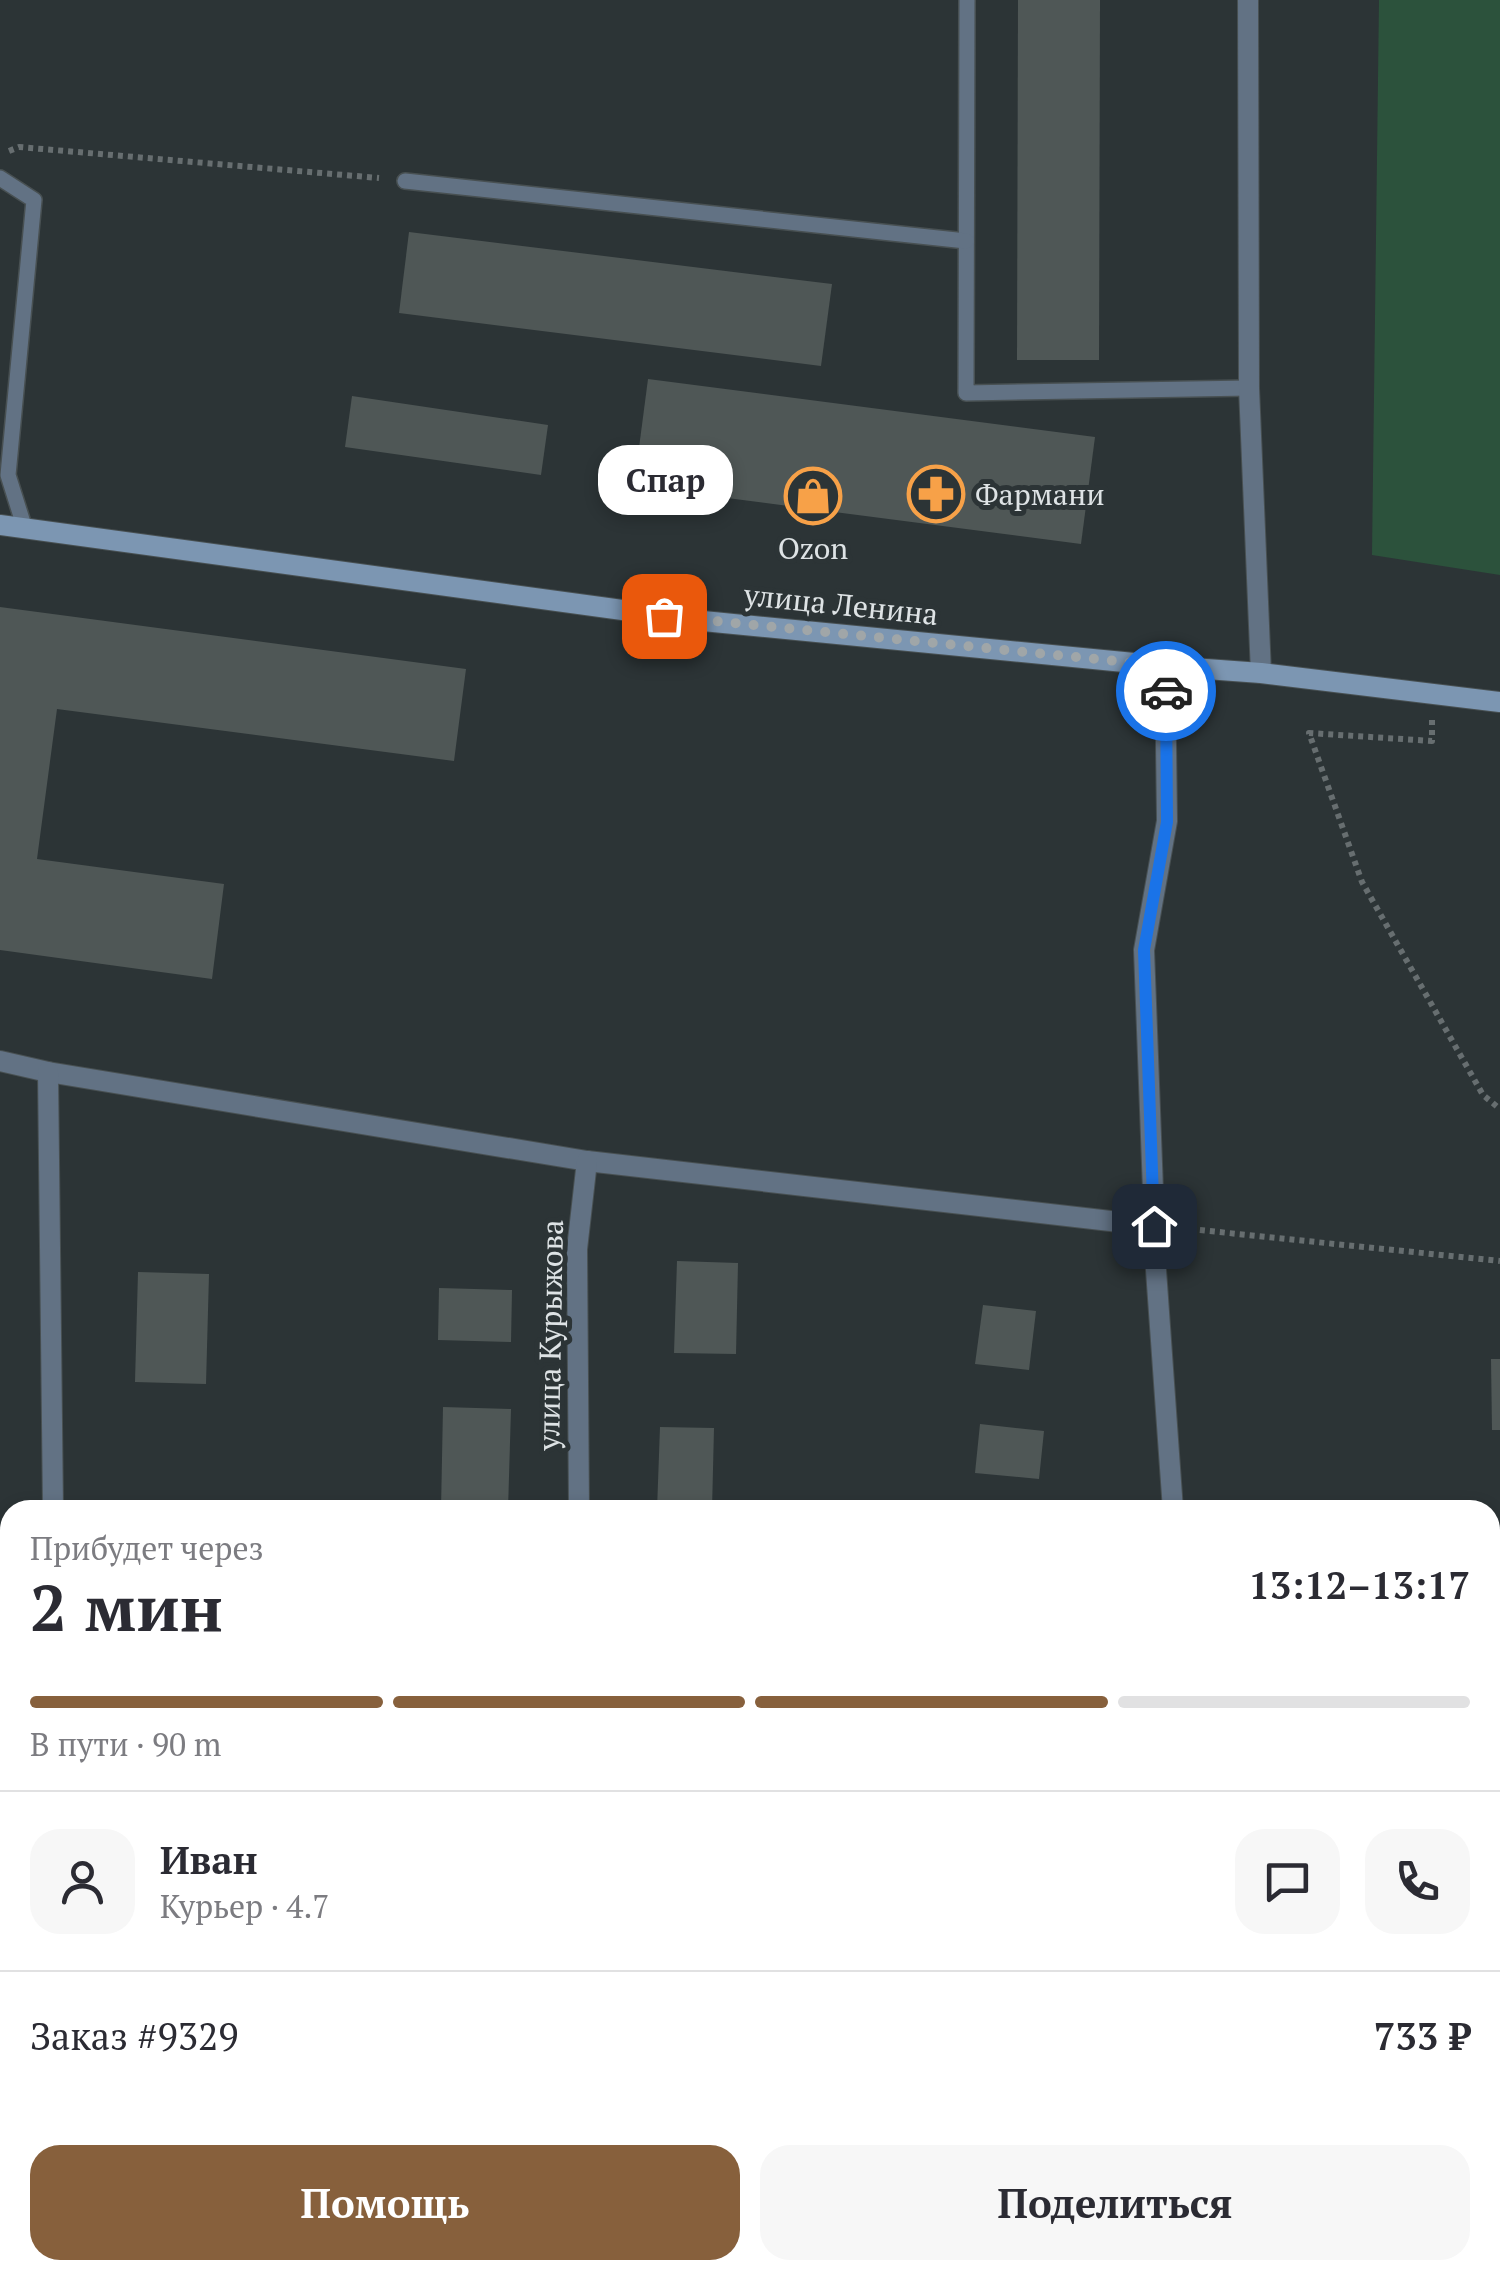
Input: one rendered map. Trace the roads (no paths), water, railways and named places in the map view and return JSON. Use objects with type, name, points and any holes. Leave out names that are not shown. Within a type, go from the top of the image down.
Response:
[{"type":"street","points":[[1248,0],[1248,388],[1261,673]]},
{"type":"street","name":"улица Ленина","points":[[0,525],[703,621],[1261,673],[1500,702]]},
{"type":"street","points":[[1166,666],[1167,822],[1144,950],[1154,1226],[1172,1500]]},
{"type":"street","points":[[0,1062],[586,1160],[1154,1226]]},
{"type":"street","points":[[48,1072],[53,1500]]},
{"type":"street","name":"улица Курыжова","points":[[579,1500],[577,1249],[586,1160]]},
{"type":"lane","points":[[967,0],[966,392],[1248,388]]},
{"type":"lane","points":[[0,178],[34,200],[8,475],[25,529]]},
{"type":"lane","points":[[406,181],[966,241]]},
{"type":"place","name":"Фармани","points":[[936,494]]},
{"type":"place","name":"Ozon","points":[[813,496]]},
{"type":"place","name":"Спар","points":[[664,616]]}]
